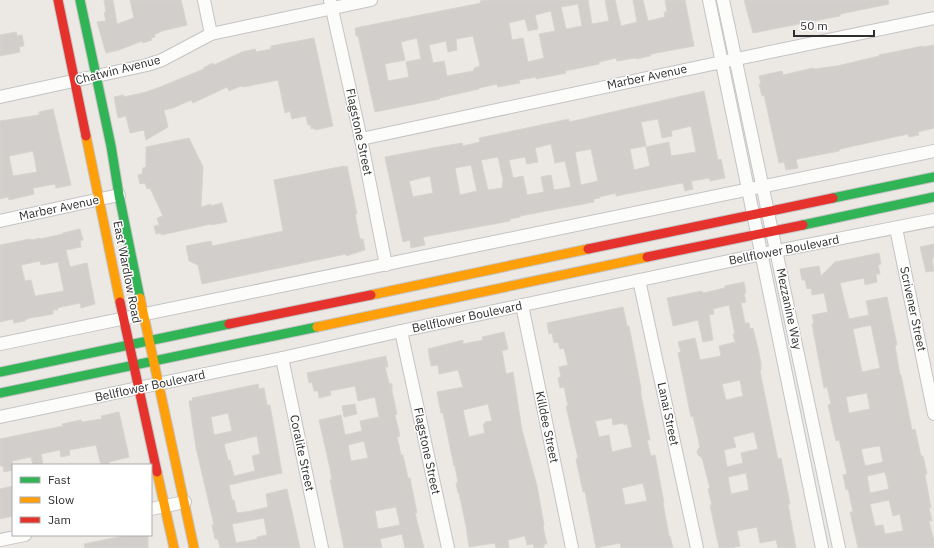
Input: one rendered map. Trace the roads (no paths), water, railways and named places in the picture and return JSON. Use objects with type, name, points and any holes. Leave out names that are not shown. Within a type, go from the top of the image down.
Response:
[{"type":"main road","name":"East Wardlow Road","points":[[58,0],[129,345],[174,548]]},
{"type":"main road","name":"East Wardlow Road","points":[[80,0],[111,146],[119,195],[143,315],[150,340],[194,548]]},
{"type":"main road","points":[[0,372],[246,319],[934,177]]},
{"type":"main road","name":"Bellflower Boulevard","points":[[0,393],[934,197]]},
{"type":"street","points":[[204,0],[211,34]]},
{"type":"street","name":"Chatwin Avenue","points":[[0,97],[147,65],[162,60],[211,34],[331,4],[371,0]]},
{"type":"street","name":"Mezzanine Way","points":[[709,0],[822,548]]},
{"type":"street","name":"Mezzanine Way","points":[[723,0],[839,548]]},
{"type":"street","name":"Flagstone Street","points":[[331,4],[361,139],[386,265]]},
{"type":"street","name":"Marber Avenue","points":[[361,139],[934,18]]},
{"type":"street","points":[[0,344],[934,151]]},
{"type":"street","name":"Marber Avenue","points":[[0,221],[119,195]]},
{"type":"street","name":"Bellflower Boulevard","points":[[0,417],[139,389],[761,254],[934,220]]},
{"type":"street","name":"Scrivener Street","points":[[896,228],[934,414]]},
{"type":"street","name":"Lanai Street","points":[[639,280],[697,548]]},
{"type":"street","name":"Killdee Street","points":[[522,305],[572,548]]},
{"type":"street","name":"Flagstone Street","points":[[401,331],[448,548]]},
{"type":"street","name":"Coralite Street","points":[[282,358],[322,548]]},
{"type":"street","points":[[152,509],[185,502]]},
{"type":"street","points":[[0,540],[20,536]]}]
